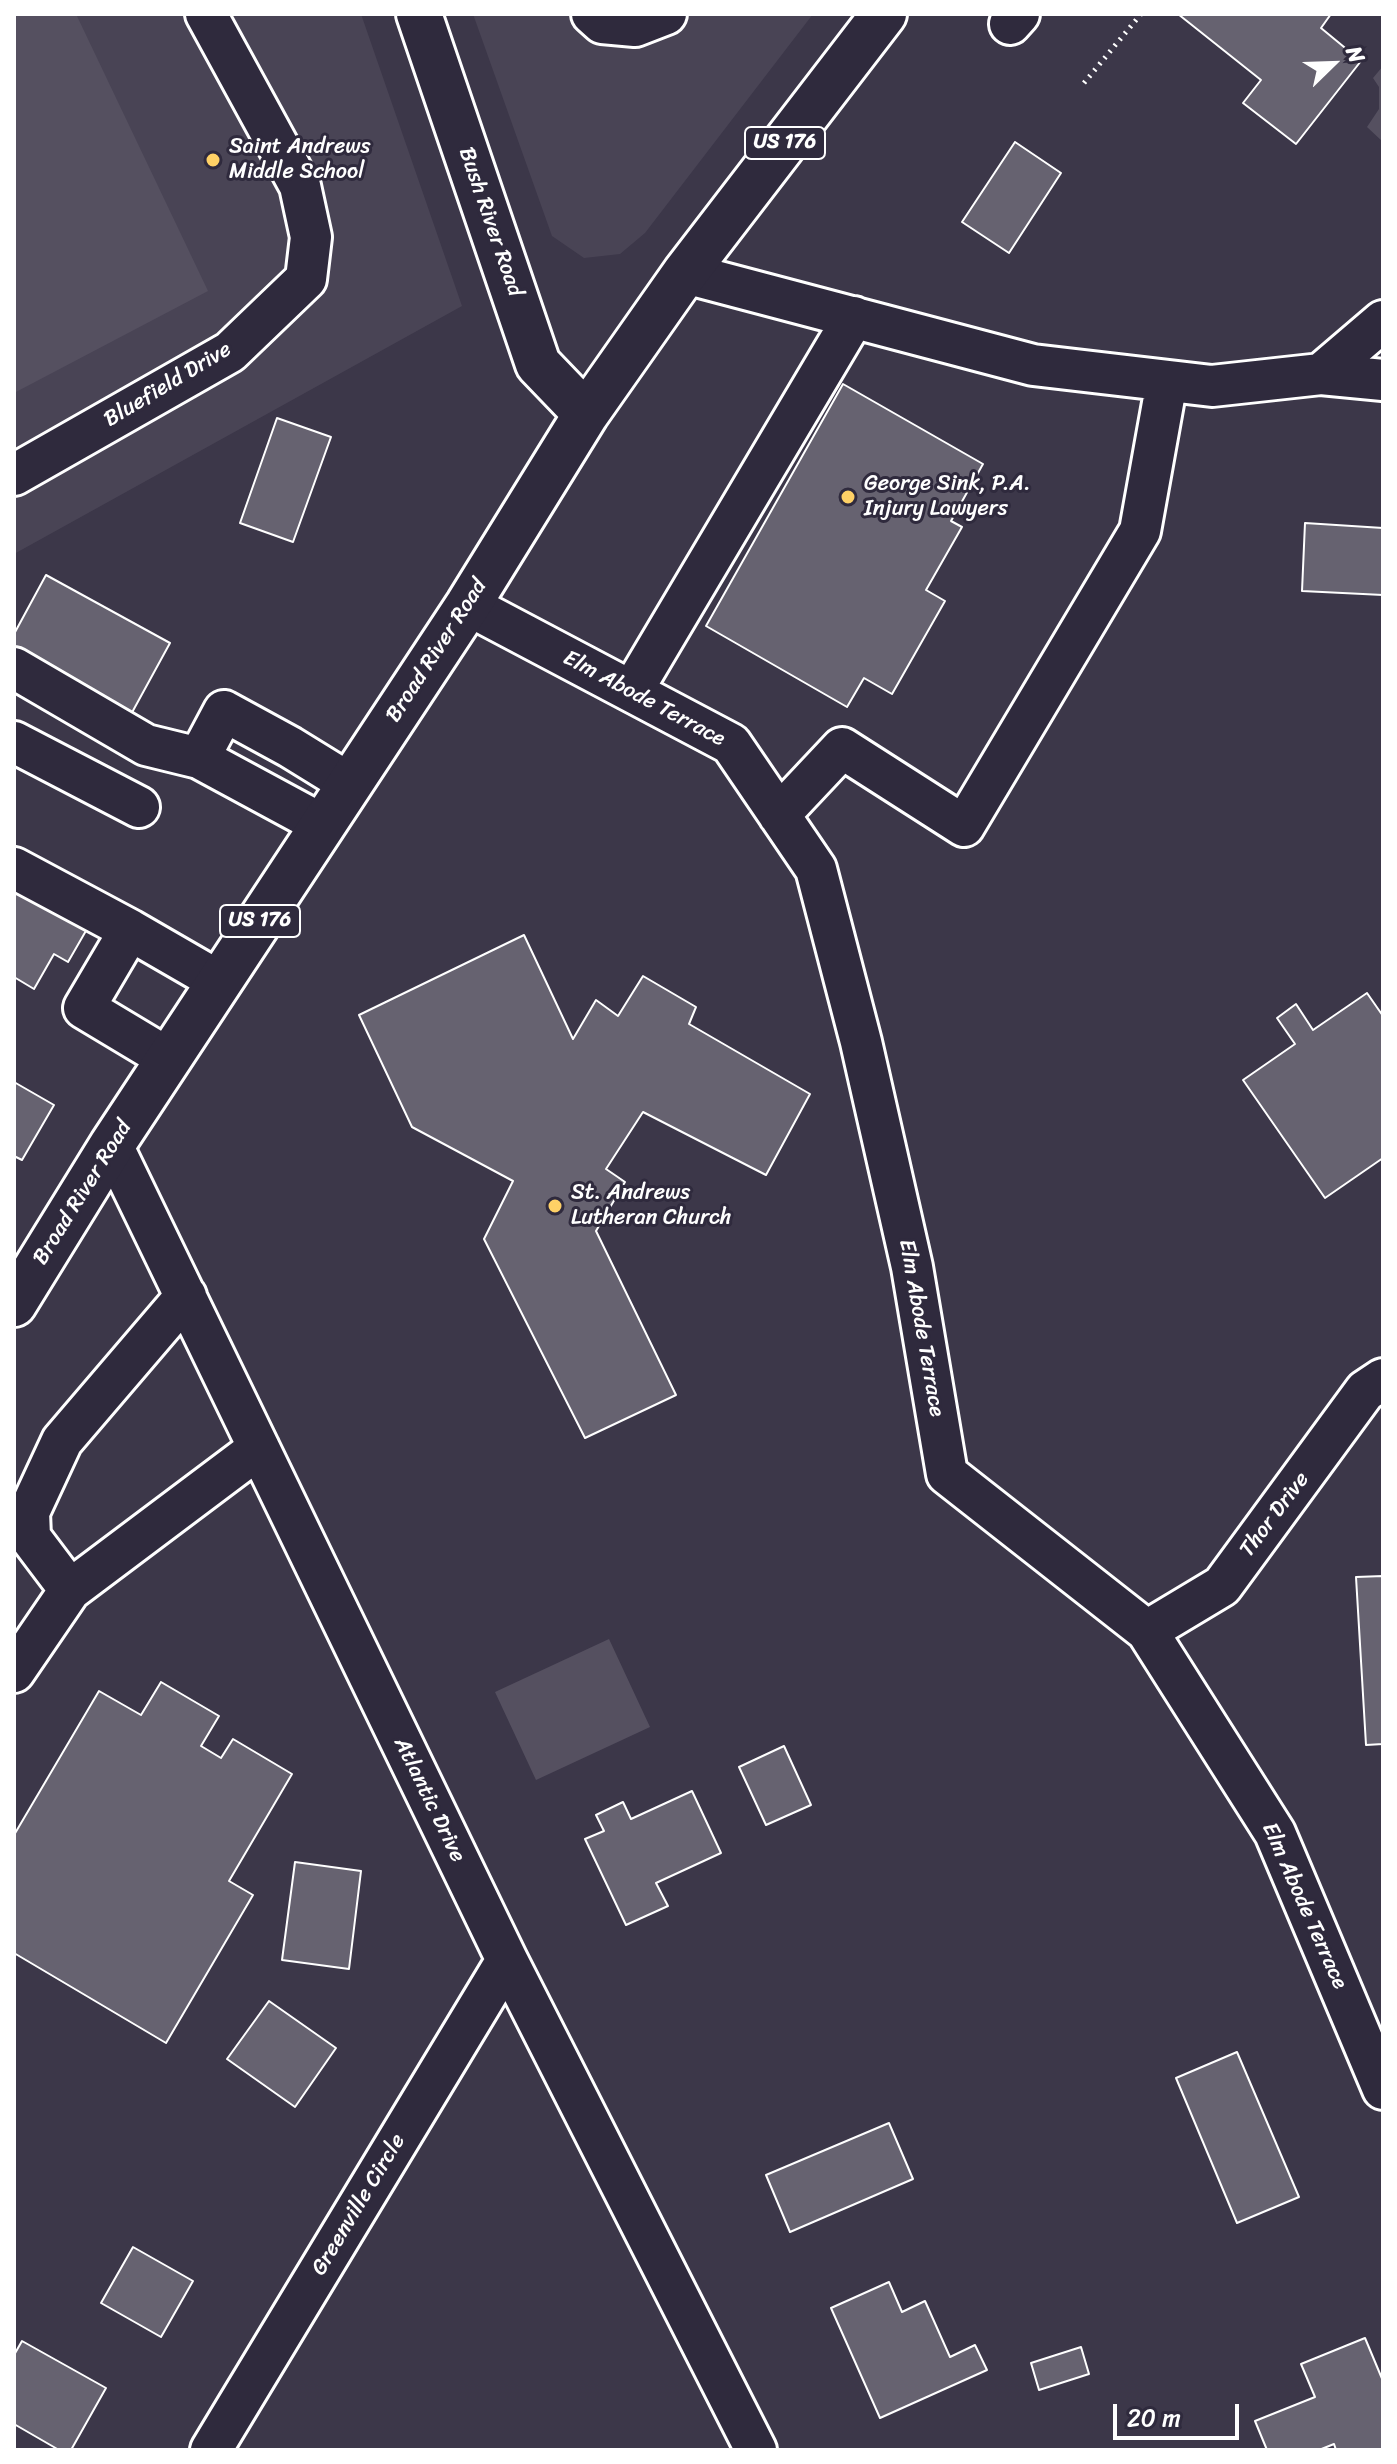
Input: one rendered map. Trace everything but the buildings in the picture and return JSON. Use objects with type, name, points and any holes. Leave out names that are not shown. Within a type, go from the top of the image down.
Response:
[{"type":"main road","name":"Bush River Road","points":[[419,14],[538,364],[586,414]]},
{"type":"main road","name":"Broad River Road","points":[[14,1304],[112,1145],[468,605],[586,414],[685,273],[884,14]]},
{"type":"street","name":"Bluefield Drive","points":[[14,475],[230,352],[306,279],[311,237],[300,186],[206,14]]},
{"type":"street","points":[[592,14],[602,23],[635,26],[666,14]]},
{"type":"street","points":[[685,273],[1033,365],[1212,386],[1321,374],[1383,380]]},
{"type":"street","points":[[632,691],[854,317]]},
{"type":"street","points":[[1321,374],[1383,321]]},
{"type":"street","points":[[779,815],[842,748],[964,826],[1140,531],[1167,381]]},
{"type":"street","name":"Elm Abode Terrace","points":[[468,605],[731,744],[816,869],[861,1042],[912,1267],[947,1474],[1147,1631],[1275,1833],[1383,2089]]},
{"type":"street","points":[[14,668],[146,745],[199,758],[323,825]]},
{"type":"street","points":[[199,758],[224,711],[350,784]]},
{"type":"street","points":[[14,742],[139,807]]},
{"type":"street","points":[[14,868],[220,982]]},
{"type":"street","points":[[130,930],[84,1008],[169,1059]]},
{"type":"street","name":"Atlantic Drive","points":[[112,1145],[507,1960],[756,2450]]},
{"type":"street","points":[[70,1590],[30,1537],[29,1512],[62,1441],[186,1296]]},
{"type":"street","name":"Thor Drive","points":[[1147,1631],[1222,1586],[1365,1391],[1383,1379]]},
{"type":"street","points":[[14,1671],[70,1590],[259,1448]]},
{"type":"street","name":"Greenville Circle","points":[[211,2450],[507,1960]]},
{"type":"path","points":[[1084,83],[1141,14]]},
{"type":"shaded area","name":"Saint Andrews Middle School","points":[[14,14],[361,14],[462,306],[14,554]]},
{"type":"shaded area","points":[[14,14],[76,14],[208,291],[14,393]]},
{"type":"shaded area","points":[[473,14],[813,14],[645,233],[620,254],[584,258],[552,236]]},
{"type":"shaded area","points":[[1383,66],[1383,142],[1367,127],[1379,109],[1379,87],[1373,78]]},
{"type":"shaded area","points":[[609,1639],[650,1727],[536,1780],[495,1692]]},
{"type":"place","name":"Saint Andrews Middle School","points":[[213,160]]},
{"type":"place","name":"George Sink, P.A. Injury Lawyers","points":[[848,497]]},
{"type":"place","name":"St. Andrews Lutheran Church","points":[[555,1206]]}]
